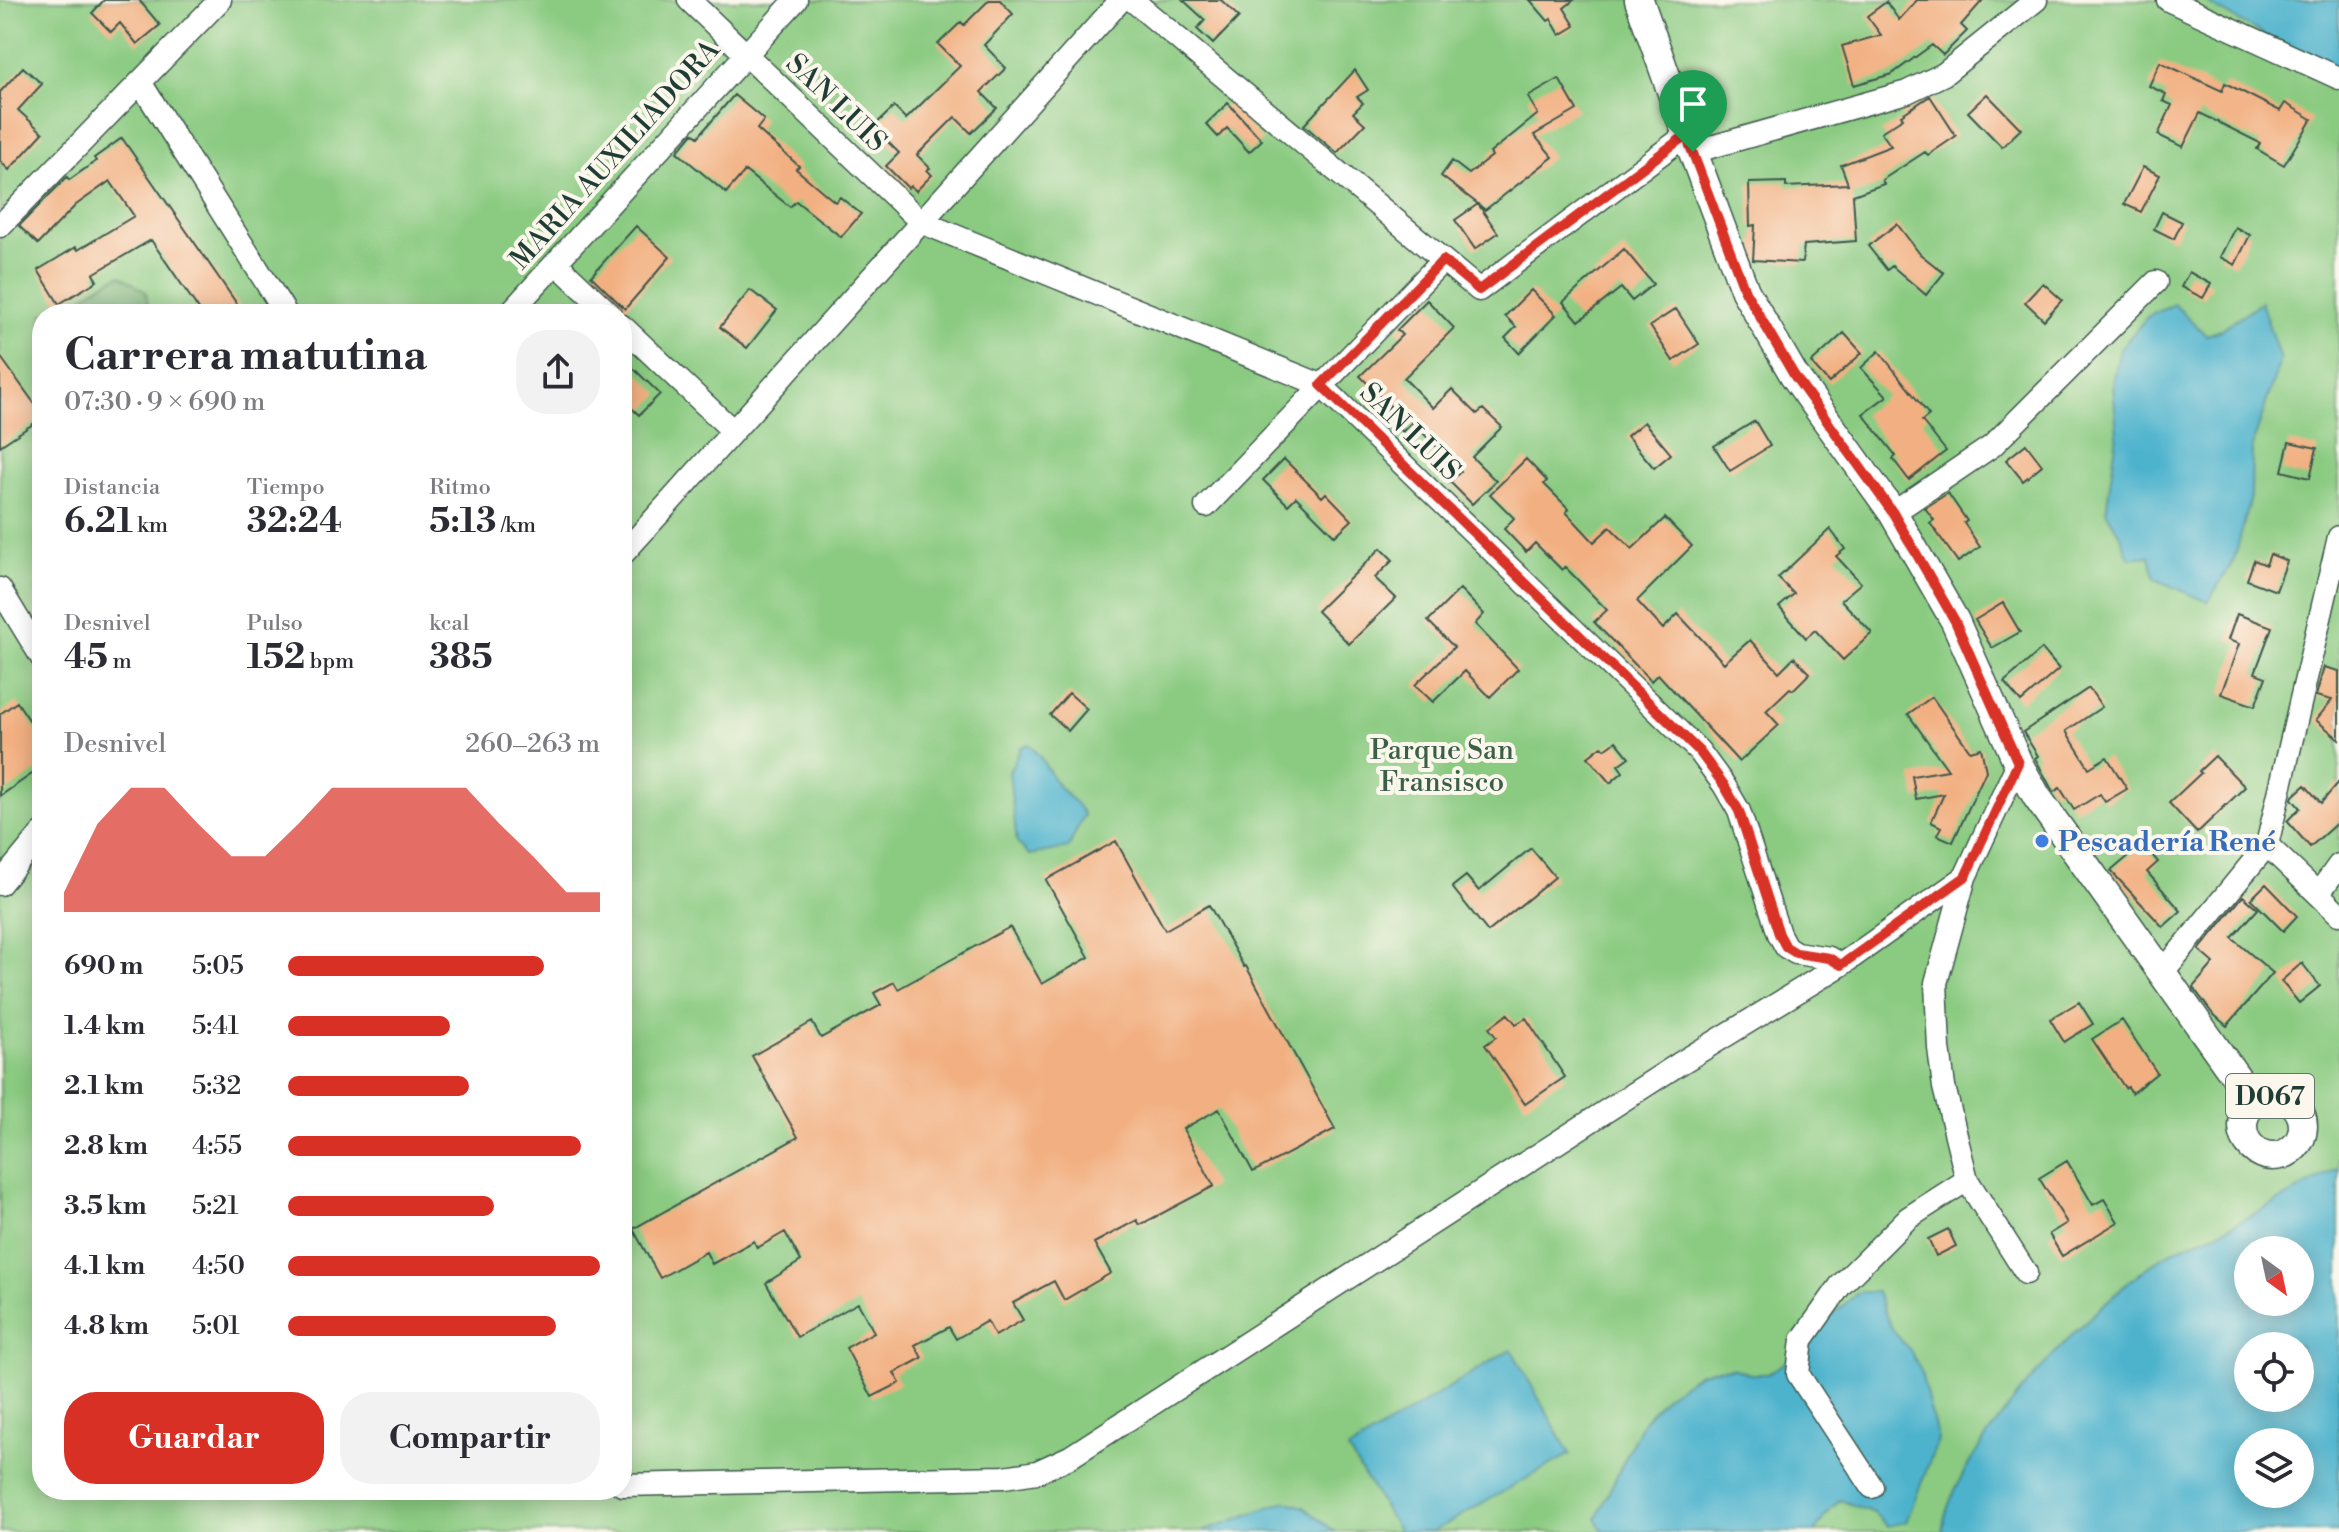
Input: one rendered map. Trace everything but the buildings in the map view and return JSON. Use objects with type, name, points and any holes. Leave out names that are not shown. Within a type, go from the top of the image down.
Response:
[{"type":"main road","name":"D067","points":[[1639,0],[1745,291],[1794,375],[1893,513],[1955,621],[2018,763],[2037,797],[2254,1102]]},
{"type":"street","points":[[0,224],[220,0]]},
{"type":"street","name":"SAN LUIS","points":[[689,0],[921,222],[1321,385],[1699,751],[1739,811],[1786,947],[1796,953],[1829,958],[1841,965]]},
{"type":"street","name":"MARIA AUXILIADORA","points":[[518,304],[796,0]]},
{"type":"street","points":[[632,544],[1121,0]]},
{"type":"street","points":[[1132,0],[1437,266],[1479,290],[1689,143],[1907,92],[1944,74],[2036,0]]},
{"type":"street","points":[[2168,0],[2339,78]]},
{"type":"street","points":[[140,82],[280,304]]},
{"type":"street","points":[[556,263],[599,304]]},
{"type":"street","points":[[1206,506],[1437,266]]},
{"type":"street","points":[[1893,513],[1992,446],[2156,282]]},
{"type":"street","points":[[632,335],[733,431]]},
{"type":"street","points":[[2162,973],[2267,845],[2339,537]]},
{"type":"street","points":[[0,589],[32,642]]},
{"type":"street","points":[[2018,763],[1965,877],[1936,983],[1944,1087],[1967,1180],[2026,1273]]},
{"type":"street","points":[[0,884],[32,845]]},
{"type":"street","points":[[2267,845],[2339,914]]},
{"type":"street","points":[[2318,894],[2339,865]]},
{"type":"street","points":[[632,1485],[1004,1477],[1037,1472],[1070,1457],[1679,1064],[1841,965],[1965,877]]},
{"type":"street","points":[[1872,1487],[1798,1374],[1802,1340],[1840,1286],[1908,1218],[1967,1180]]},
{"type":"green space","name":"Parque San Fransisco","points":[[0,0],[2339,0],[2339,1370],[2314,1390],[2314,1332],[2234,1332],[2234,1412],[2286,1412],[2266,1428],[2234,1428],[2234,1458],[2167,1532],[0,1532]]},
{"type":"green space","points":[[121,275],[146,292],[148,304],[74,304],[100,285]]},
{"type":"water","points":[[2203,0],[2339,0],[2339,75],[2218,10]]},
{"type":"water","points":[[2261,302],[2280,360],[2252,447],[2251,497],[2234,560],[2208,602],[2155,579],[2150,556],[2129,558],[2106,511],[2117,435],[2113,383],[2120,349],[2147,317],[2174,304],[2206,335],[2220,330]]},
{"type":"water","points":[[1029,744],[1084,815],[1068,848],[1030,855],[1017,843],[1009,772],[1021,747]]},
{"type":"water","points":[[2339,1168],[2339,1532],[1942,1532],[1951,1498],[1972,1459],[2001,1417],[2073,1334],[2145,1269],[2175,1250],[2265,1208]]},
{"type":"water","points":[[1859,1292],[1877,1292],[1890,1326],[1912,1354],[1920,1369],[1938,1440],[1906,1522],[1887,1526],[1874,1513],[1840,1500],[1815,1532],[1604,1532],[1596,1519],[1643,1421],[1667,1395],[1698,1374],[1715,1369],[1732,1368],[1750,1374],[1768,1374],[1798,1353],[1820,1325]]},
{"type":"water","points":[[1511,1349],[1570,1454],[1432,1532],[1399,1532],[1348,1450]]},
{"type":"water","points":[[1285,1501],[1304,1507],[1335,1532],[1202,1532]]},
{"type":"place","name":"Pescadería René","points":[[2042,841]]},
{"type":"route","points":[[1686,135],[1693,152],[1745,291],[1794,375],[1893,513],[1955,621],[2018,763],[1965,877],[1841,965],[1829,958],[1796,953],[1786,947],[1739,811],[1699,751],[1321,385],[1443,260],[1479,290],[1686,135]]}]
